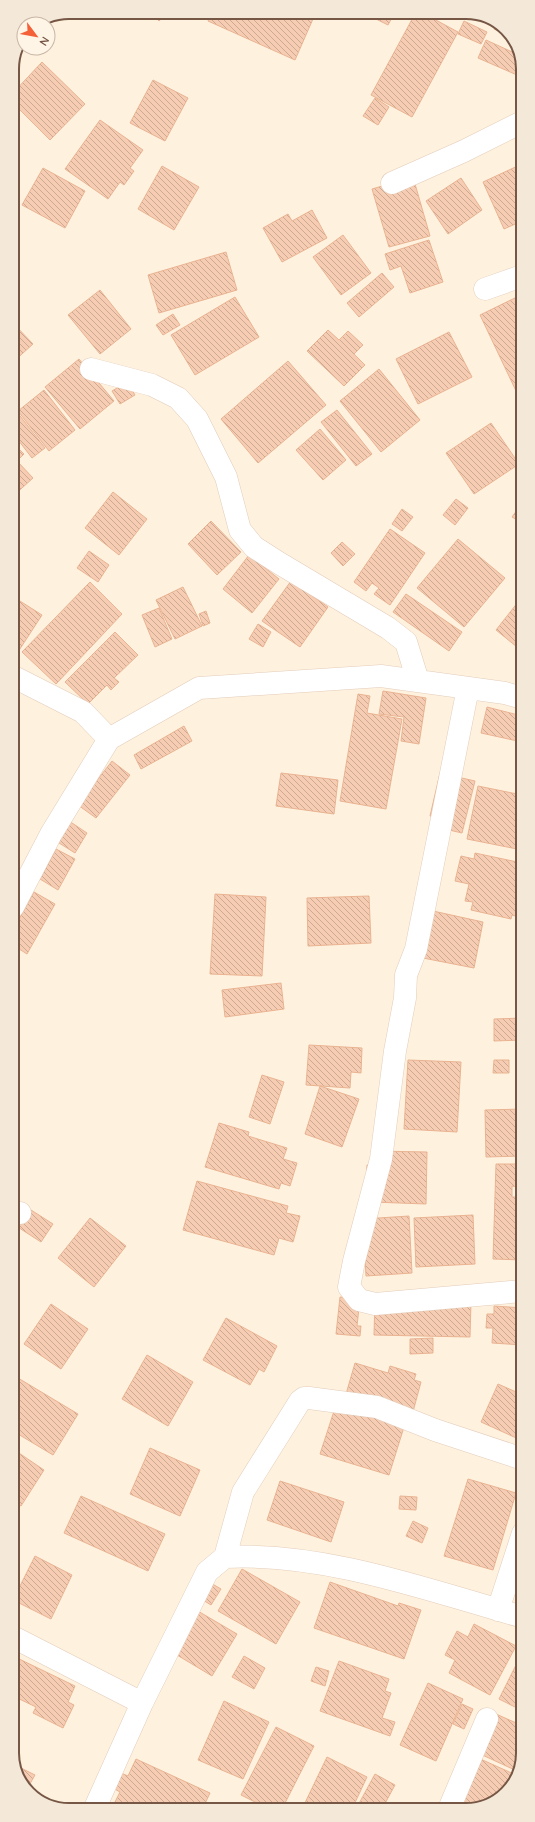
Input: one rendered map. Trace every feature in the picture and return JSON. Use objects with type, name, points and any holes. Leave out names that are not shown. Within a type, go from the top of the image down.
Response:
[{"type":"street","points":[[392,183],[464,151],[516,125]]},
{"type":"street","points":[[485,289],[516,278]]},
{"type":"street","points":[[91,369],[152,386],[178,398],[197,419],[226,477],[240,530],[254,547],[388,628],[406,642],[418,681]]},
{"type":"street","points":[[19,895],[51,834],[109,739],[199,688],[380,676],[504,693],[516,696]]},
{"type":"street","points":[[19,680],[83,712],[109,739]]},
{"type":"street","points":[[468,688],[416,949],[406,976],[405,998],[395,1051],[381,1159],[354,1261],[350,1287],[359,1300],[375,1304],[516,1292]]},
{"type":"street","points":[[97,1803],[142,1703],[207,1572],[224,1557],[243,1492],[300,1401],[304,1398],[377,1407],[435,1430],[516,1457]]},
{"type":"street","points":[[498,1610],[516,1555]]},
{"type":"street","points":[[224,1557],[252,1556],[347,1568],[516,1615]]},
{"type":"street","points":[[19,1639],[142,1703]]},
{"type":"street","points":[[452,1803],[487,1719]]},
{"type":"building","points":[[209,19],[313,19],[295,60],[208,21]]},
{"type":"building","points":[[376,19],[391,19],[388,25]]},
{"type":"building","points":[[412,19],[434,19],[458,32],[412,117],[371,95]]},
{"type":"building","points":[[464,21],[487,32],[481,44],[458,34]]},
{"type":"building","points":[[486,40],[513,52],[515,59],[516,75],[478,58]]},
{"type":"building","points":[[42,62],[85,104],[50,140],[19,109],[19,87]]},
{"type":"building","points":[[153,80],[188,98],[165,141],[130,123]]},
{"type":"building","points":[[375,98],[389,107],[378,125],[363,116]]},
{"type":"building","points":[[100,120],[143,150],[130,168],[134,171],[124,185],[120,182],[108,199],[65,169]]},
{"type":"building","points":[[162,166],[199,187],[174,230],[138,209]]},
{"type":"building","points":[[516,167],[516,224],[504,229],[483,182]]},
{"type":"building","points":[[43,168],[85,191],[65,228],[22,205]]},
{"type":"building","points":[[413,177],[430,236],[389,247],[372,189]]},
{"type":"building","points":[[461,178],[482,210],[448,234],[426,201]]},
{"type":"building","points":[[312,210],[327,238],[282,262],[263,228],[288,214],[292,221]]},
{"type":"building","points":[[343,235],[371,273],[341,295],[313,257]]},
{"type":"building","points":[[429,240],[443,282],[410,293],[401,266],[390,270],[385,254]]},
{"type":"building","points":[[226,252],[237,290],[159,313],[148,275]]},
{"type":"building","points":[[382,273],[394,287],[359,317],[347,303]]},
{"type":"building","points":[[100,290],[131,329],[100,354],[68,315]]},
{"type":"building","points":[[235,297],[259,337],[195,375],[171,335]]},
{"type":"building","points":[[516,297],[516,391],[480,315]]},
{"type":"building","points":[[173,314],[180,325],[163,335],[156,325]]},
{"type":"building","points":[[19,329],[33,344],[19,357]]},
{"type":"building","points":[[328,330],[339,340],[348,331],[363,345],[354,354],[365,365],[344,386],[307,351]]},
{"type":"building","points":[[449,332],[472,377],[418,404],[396,359]]},
{"type":"building","points":[[79,359],[114,401],[80,429],[45,387]]},
{"type":"building","points":[[288,361],[326,405],[258,463],[221,419]]},
{"type":"building","points":[[379,369],[420,420],[381,452],[340,401]]},
{"type":"building","points":[[127,382],[135,395],[120,404],[112,391]]},
{"type":"building","points":[[44,390],[75,430],[49,451],[19,412],[19,410]]},
{"type":"building","points":[[337,410],[372,454],[356,466],[321,422]]},
{"type":"building","points":[[19,415],[45,448],[32,458],[19,441]]},
{"type":"building","points":[[491,423],[516,460],[516,466],[474,494],[446,453]]},
{"type":"building","points":[[320,429],[346,460],[323,480],[296,450]]},
{"type":"building","points":[[19,449],[24,454],[19,459]]},
{"type":"building","points":[[19,463],[33,478],[19,491]]},
{"type":"building","points":[[113,492],[147,519],[119,555],[85,528]]},
{"type":"building","points":[[456,499],[468,508],[455,525],[443,515]]},
{"type":"building","points":[[402,509],[413,517],[402,531],[392,524]]},
{"type":"building","points":[[516,511],[516,519],[512,517]]},
{"type":"building","points":[[211,521],[241,552],[217,575],[188,544]]},
{"type":"building","points":[[390,529],[425,553],[390,605],[374,594],[379,588],[372,583],[366,591],[354,582]]},
{"type":"building","points":[[458,539],[505,578],[464,627],[417,588]]},
{"type":"building","points":[[342,542],[355,554],[343,566],[331,553]]},
{"type":"building","points":[[89,551],[109,565],[98,582],[77,568]]},
{"type":"building","points":[[249,555],[279,579],[252,613],[223,589]]},
{"type":"building","points":[[291,581],[328,607],[300,647],[262,621]]},
{"type":"building","points":[[90,582],[122,614],[56,684],[22,652]]},
{"type":"building","points":[[183,587],[202,626],[175,639],[156,600]]},
{"type":"building","points":[[406,594],[462,632],[449,651],[393,612]]},
{"type":"building","points":[[19,600],[42,615],[19,650]]},
{"type":"building","points":[[516,605],[516,646],[496,630]]},
{"type":"building","points":[[159,608],[172,639],[155,647],[142,615]]},
{"type":"building","points":[[206,611],[210,623],[203,626],[199,614]]},
{"type":"building","points":[[258,624],[271,632],[263,647],[249,639]]},
{"type":"building","points":[[115,632],[138,655],[114,678],[119,682],[111,690],[107,685],[88,704],[65,682]]},
{"type":"building","points":[[383,691],[426,698],[419,744],[401,741],[404,717],[379,714]]},
{"type":"building","points":[[358,694],[370,696],[367,713],[402,719],[386,809],[340,801]]},
{"type":"building","points":[[487,707],[516,714],[516,741],[481,733]]},
{"type":"building","points":[[184,726],[192,741],[141,769],[134,755]]},
{"type":"building","points":[[112,761],[130,775],[96,818],[78,805]]},
{"type":"building","points":[[281,773],[338,780],[334,814],[276,806]]},
{"type":"building","points":[[440,773],[475,781],[462,833],[432,826],[435,817],[430,816]]},
{"type":"building","points":[[478,786],[516,794],[516,849],[467,839]]},
{"type":"building","points":[[69,821],[87,833],[75,853],[56,841]]},
{"type":"building","points":[[56,849],[75,859],[58,890],[40,879]]},
{"type":"building","points":[[475,853],[516,862],[516,916],[512,915],[511,919],[471,910],[473,902],[465,901],[469,884],[455,881],[461,856],[474,859]]},
{"type":"building","points":[[34,892],[55,904],[27,954],[19,949],[19,919]]},
{"type":"building","points":[[215,894],[266,897],[262,976],[210,974]]},
{"type":"building","points":[[369,896],[371,943],[308,946],[307,898]]},
{"type":"building","points":[[433,911],[483,922],[474,968],[423,958]]},
{"type":"building","points":[[281,983],[284,1009],[225,1017],[222,990]]},
{"type":"building","points":[[516,1018],[516,1040],[494,1041],[494,1019]]},
{"type":"building","points":[[309,1045],[362,1048],[361,1073],[351,1072],[350,1088],[306,1085]]},
{"type":"building","points":[[408,1060],[461,1062],[457,1132],[404,1129]]},
{"type":"building","points":[[494,1060],[509,1060],[509,1073],[493,1073]]},
{"type":"building","points":[[262,1075],[284,1082],[270,1124],[249,1117]]},
{"type":"building","points":[[320,1086],[359,1099],[342,1147],[305,1134]]},
{"type":"building","points":[[516,1109],[516,1156],[486,1157],[485,1110]]},
{"type":"building","points":[[219,1123],[249,1132],[248,1136],[287,1148],[283,1159],[297,1163],[290,1186],[281,1183],[279,1189],[205,1167]]},
{"type":"building","points":[[374,1151],[427,1152],[426,1204],[372,1202],[366,1183],[367,1165],[374,1165]]},
{"type":"building","points":[[496,1164],[516,1164],[516,1187],[512,1186],[512,1197],[516,1197],[516,1260],[493,1259]]},
{"type":"building","points":[[197,1181],[288,1206],[286,1213],[300,1216],[293,1242],[279,1238],[274,1255],[183,1230]]},
{"type":"building","points":[[20,1203],[53,1224],[41,1242],[19,1228]]},
{"type":"building","points":[[473,1215],[475,1264],[416,1267],[414,1218]]},
{"type":"building","points":[[409,1216],[412,1273],[366,1276],[363,1219]]},
{"type":"building","points":[[90,1218],[126,1246],[94,1287],[58,1258]]},
{"type":"building","points":[[340,1297],[360,1299],[357,1326],[361,1326],[360,1336],[336,1334]]},
{"type":"building","points":[[375,1300],[471,1302],[470,1337],[374,1335]]},
{"type":"building","points":[[51,1304],[88,1329],[61,1369],[24,1344]]},
{"type":"building","points":[[494,1306],[516,1308],[516,1345],[492,1343],[493,1328],[486,1328],[487,1314],[494,1314]]},
{"type":"building","points":[[226,1318],[277,1346],[264,1372],[259,1369],[250,1385],[203,1360]]},
{"type":"building","points":[[433,1338],[433,1353],[410,1354],[410,1339]]},
{"type":"building","points":[[147,1355],[193,1382],[168,1426],[122,1399]]},
{"type":"building","points":[[355,1363],[388,1373],[390,1366],[416,1374],[414,1380],[421,1382],[411,1419],[344,1401]]},
{"type":"building","points":[[19,1379],[78,1414],[53,1455],[19,1435]]},
{"type":"building","points":[[498,1384],[516,1392],[516,1438],[481,1422]]},
{"type":"building","points":[[336,1405],[404,1427],[389,1475],[320,1454]]},
{"type":"building","points":[[150,1448],[200,1470],[180,1516],[130,1494]]},
{"type":"building","points":[[19,1453],[44,1470],[21,1506],[19,1505]]},
{"type":"building","points":[[468,1479],[516,1493],[493,1570],[444,1556]]},
{"type":"building","points":[[280,1481],[344,1502],[331,1542],[267,1520]]},
{"type":"building","points":[[81,1496],[165,1534],[148,1571],[64,1533]]},
{"type":"building","points":[[400,1496],[417,1497],[416,1510],[399,1509]]},
{"type":"building","points":[[413,1521],[428,1528],[422,1543],[406,1536]]},
{"type":"building","points":[[35,1556],[72,1575],[51,1619],[19,1603],[19,1588]]},
{"type":"building","points":[[242,1569],[300,1602],[276,1644],[218,1611]]},
{"type":"building","points":[[204,1579],[221,1589],[211,1605],[195,1595]]},
{"type":"building","points":[[330,1582],[398,1606],[399,1603],[421,1610],[404,1659],[314,1628]]},
{"type":"building","points":[[191,1607],[237,1634],[212,1676],[167,1649]]},
{"type":"building","points":[[474,1624],[516,1646],[490,1695],[449,1673],[455,1660],[445,1655],[457,1631],[468,1637]]},
{"type":"building","points":[[244,1656],[265,1668],[254,1689],[232,1677]]},
{"type":"building","points":[[19,1659],[75,1686],[68,1702],[74,1705],[63,1728],[33,1713],[36,1707],[19,1699]]},
{"type":"building","points":[[339,1661],[389,1679],[385,1691],[391,1693],[382,1718],[395,1722],[390,1736],[320,1711]]},
{"type":"building","points":[[516,1665],[516,1708],[499,1699]]},
{"type":"building","points":[[316,1667],[329,1671],[325,1686],[311,1681]]},
{"type":"building","points":[[428,1683],[463,1699],[436,1761],[400,1745]]},
{"type":"building","points":[[224,1701],[269,1722],[243,1779],[198,1760]]},
{"type":"building","points":[[462,1704],[473,1709],[464,1729],[453,1724]]},
{"type":"building","points":[[496,1714],[516,1723],[516,1760],[513,1769],[478,1753]]},
{"type":"building","points":[[276,1727],[314,1746],[285,1803],[257,1803],[241,1795]]},
{"type":"building","points":[[327,1757],[367,1777],[355,1803],[305,1803]]},
{"type":"building","points":[[476,1757],[512,1773],[506,1784],[491,1796],[476,1802],[460,1803]]},
{"type":"building","points":[[136,1759],[210,1793],[205,1803],[114,1803],[120,1792],[113,1788],[121,1773],[128,1776]]},
{"type":"building","points":[[22,1768],[35,1775],[30,1784]]},
{"type":"building","points":[[375,1774],[395,1785],[385,1803],[359,1803]]}]
